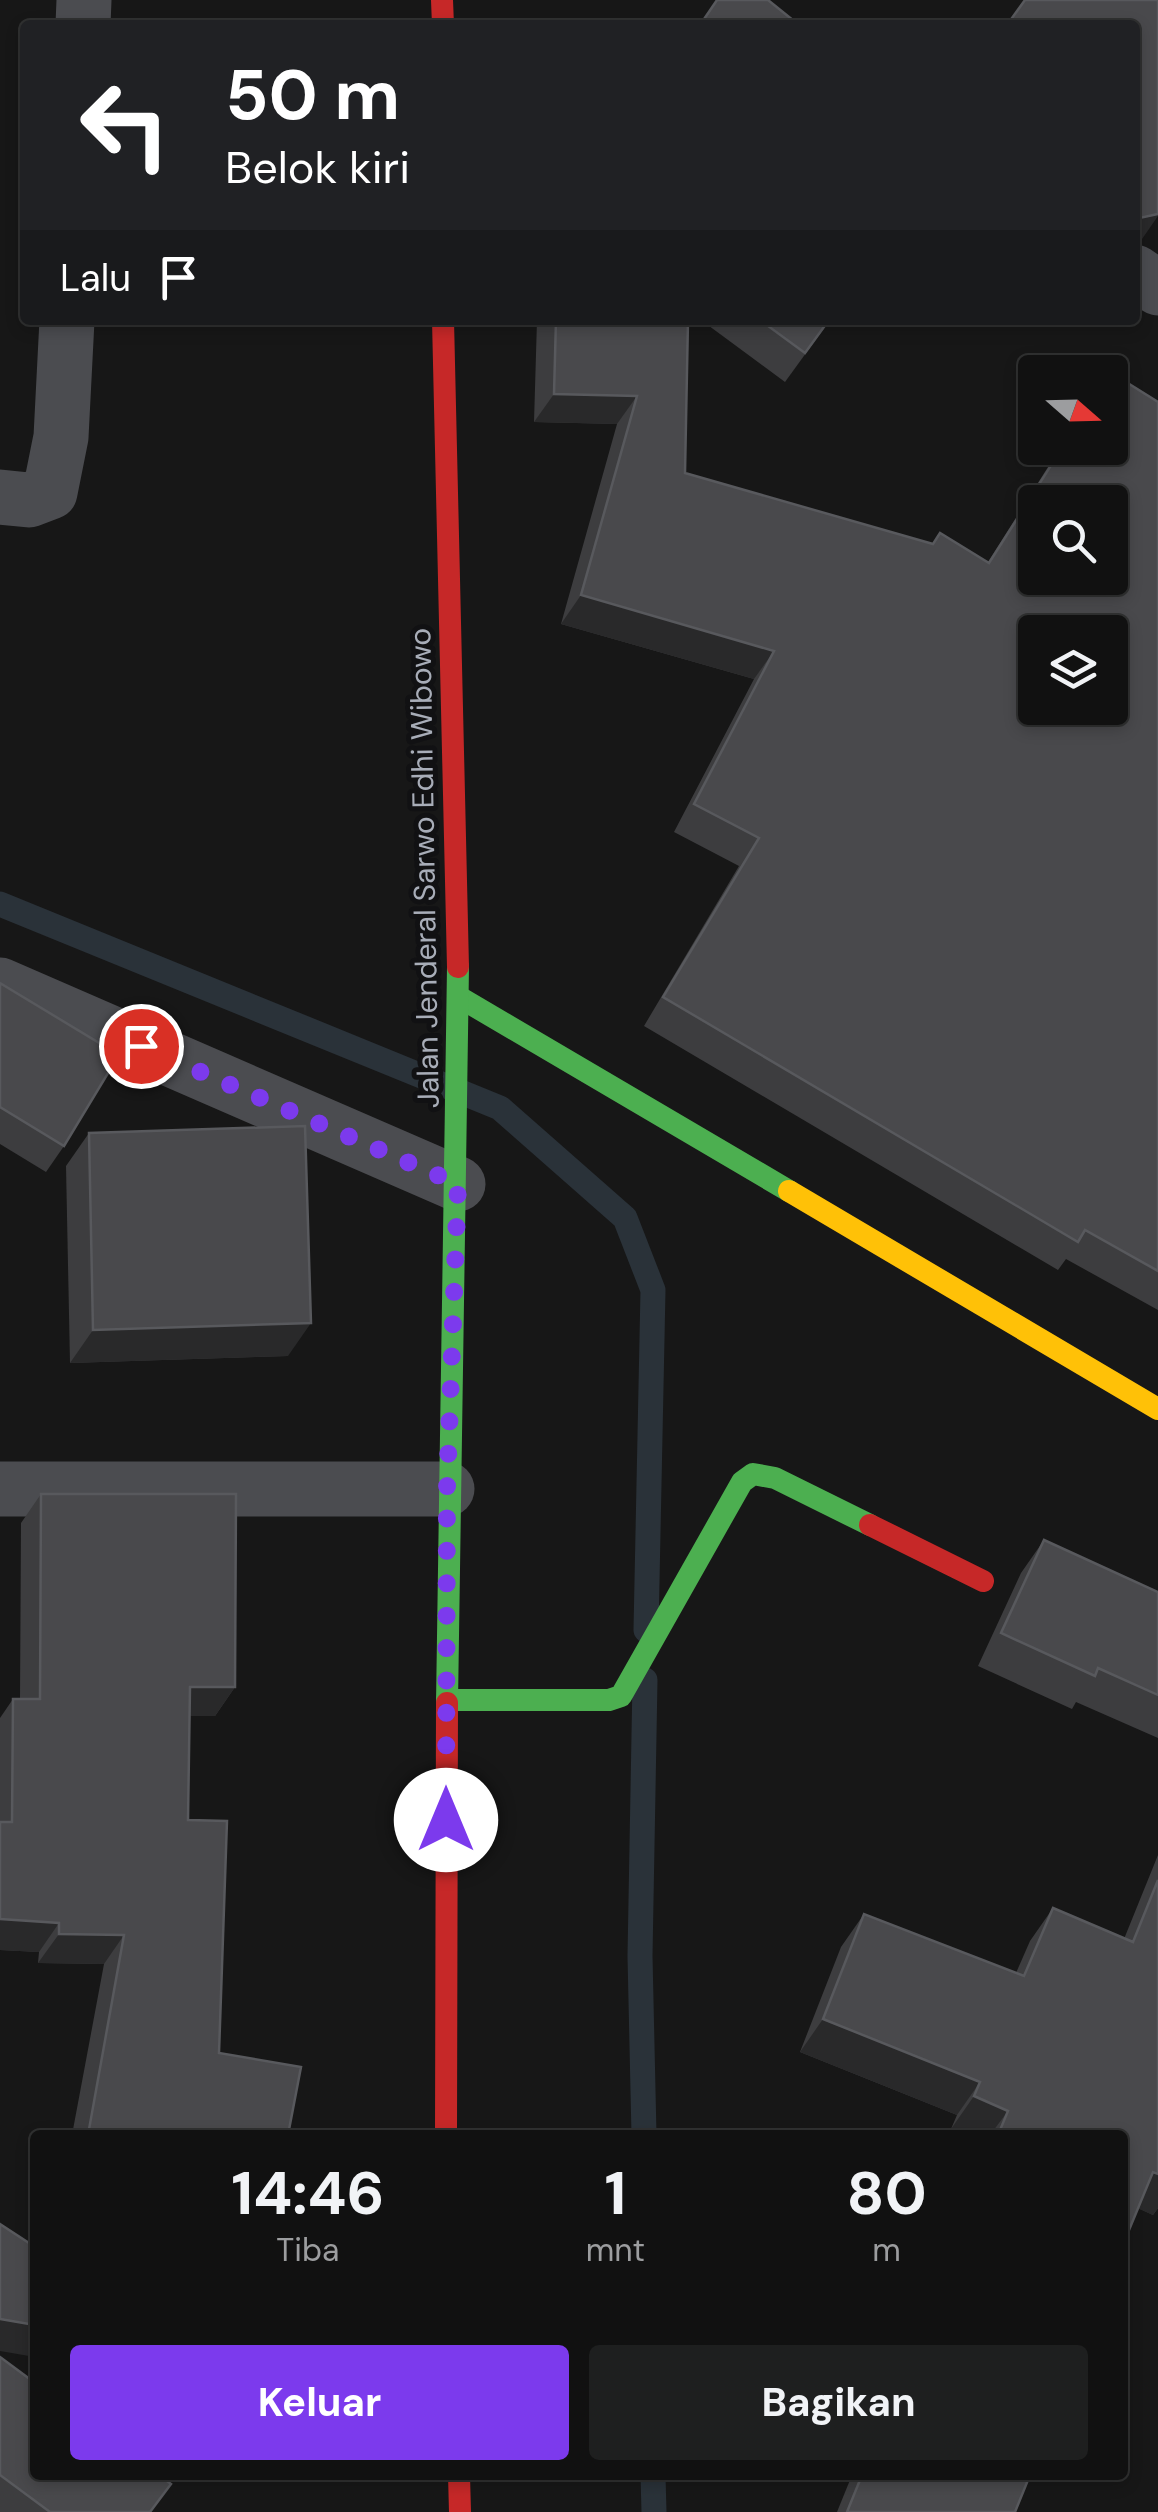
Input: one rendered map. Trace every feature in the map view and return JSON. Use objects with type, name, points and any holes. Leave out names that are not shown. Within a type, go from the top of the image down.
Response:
[{"type":"main road","name":"Jalan Jenderal Sarwo Edhi Wibowo","points":[[443,325],[459,997],[458,1184],[447,1489],[446,2130]]},
{"type":"main road","points":[[459,997],[1158,1409]]},
{"type":"main road","points":[[447,1700],[609,1700],[621,1696],[638,1673],[742,1482],[753,1474],[775,1478],[983,1582]]},
{"type":"main road","points":[[459,2480],[460,2512]]},
{"type":"street","points":[[0,497],[29,500],[50,492],[61,437],[67,325]]},
{"type":"street","points":[[0,985],[458,1184]]},
{"type":"street","points":[[0,1489],[447,1489]]},
{"type":"building","points":[[717,0],[768,0],[793,20],[703,20]]},
{"type":"building","points":[[1025,0],[1158,0],[1158,214],[1140,218],[1140,20],[1011,20]]},
{"type":"building","points":[[556,325],[688,325],[685,473],[933,544],[940,533],[989,563],[1018,517],[1018,595],[1128,595],[1128,485],[1039,485],[1051,465],[1128,465],[1128,383],[1158,402],[1158,1271],[1085,1230],[1078,1242],[663,997],[759,838],[694,804],[774,651],[581,595],[637,396],[554,394]]},
{"type":"building","points":[[767,325],[825,325],[805,353]]},
{"type":"building","points":[[0,983],[119,1055],[64,1146],[0,1107]]},
{"type":"building","points":[[305,1126],[311,1323],[93,1330],[89,1133]]},
{"type":"building","points":[[41,1494],[236,1494],[235,1687],[190,1687],[188,1820],[227,1821],[219,2053],[301,2067],[289,2130],[89,2130],[124,1935],[59,1934],[59,1923],[0,1919],[0,1822],[12,1822],[13,1699],[40,1699]]},
{"type":"building","points":[[1044,1540],[1158,1592],[1158,1695],[1098,1668],[1095,1676],[1001,1633]]},
{"type":"building","points":[[1158,1880],[1158,2174],[1153,2172],[1128,2232],[1128,2130],[1000,2130],[1008,2111],[974,2096],[980,2082],[823,2019],[864,1914],[1024,1976],[1053,1908],[1133,1942]]},
{"type":"building","points":[[0,2224],[30,2244],[30,2324],[0,2319]]},
{"type":"building","points":[[0,2357],[30,2379],[30,2480],[166,2480],[171,2484],[150,2512],[50,2512],[0,2475]]},
{"type":"building","points":[[860,2480],[1028,2480],[1015,2512],[847,2512]]},
{"type":"waterway","points":[[0,904],[500,1108],[625,1218],[653,1290],[646,1630]]},
{"type":"waterway","points":[[644,2130],[640,1956],[645,1680]]},
{"type":"waterway","points":[[653,2480],[654,2512]]},
{"type":"traffic: fast","points":[[447,1703],[458,967]]},
{"type":"traffic: fast","points":[[459,997],[789,1191]]},
{"type":"traffic: fast","points":[[447,1700],[609,1700],[621,1696],[742,1482],[753,1474],[775,1478],[870,1525]]},
{"type":"traffic: slow","points":[[789,1191],[1158,1409]]},
{"type":"traffic: jam","points":[[442,0],[443,20]]},
{"type":"traffic: jam","points":[[443,325],[458,967]]},
{"type":"traffic: jam","points":[[870,1525],[983,1581]]},
{"type":"traffic: jam","points":[[446,2130],[447,1703]]},
{"type":"traffic: jam","points":[[459,2480],[460,2512]]},
{"type":"route","points":[[141,1046],[458,1184],[447,1489],[446,1820]]}]
